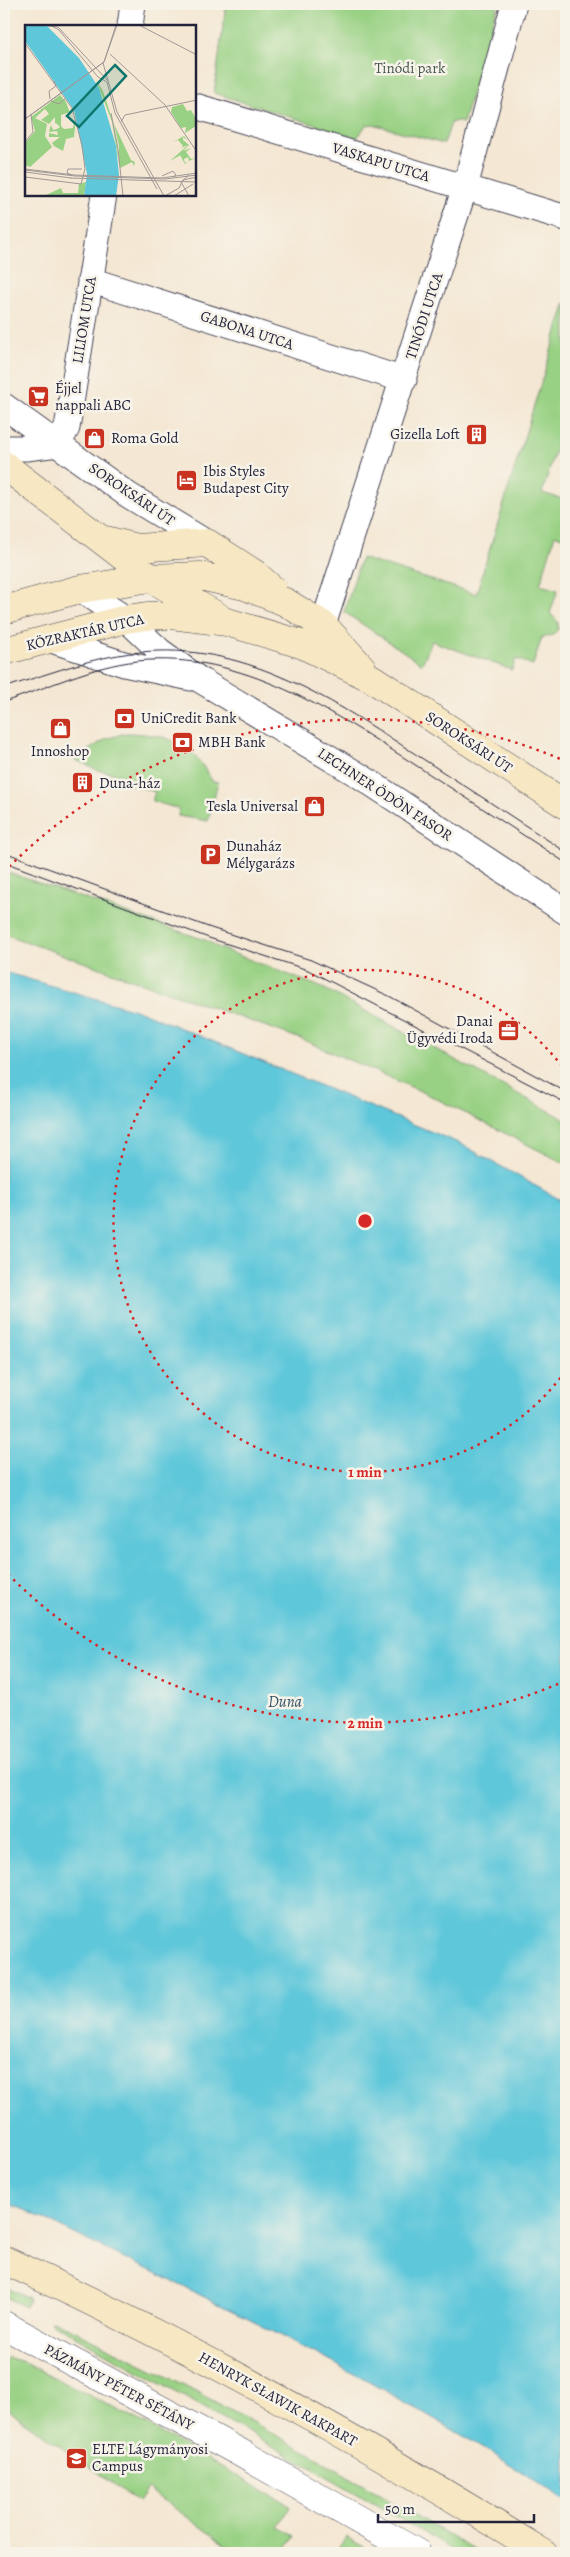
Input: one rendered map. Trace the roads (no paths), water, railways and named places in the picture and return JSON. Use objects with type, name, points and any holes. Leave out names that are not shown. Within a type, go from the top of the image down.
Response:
[{"type":"main road","points":[[4,465],[151,578],[227,622]]},
{"type":"main road","points":[[95,536],[137,548],[207,543],[256,574],[286,602]]},
{"type":"main road","points":[[4,610],[80,589],[151,578],[200,576],[245,586],[286,602]]},
{"type":"main road","name":"SOROKSÁRI ÚT","points":[[286,602],[323,625],[371,678]]},
{"type":"main road","name":"KÖZRAKTÁR UTCA","points":[[4,651],[126,619],[171,615],[227,622]]},
{"type":"main road","name":"SOROKSÁRI ÚT","points":[[227,622],[301,644],[371,678],[566,805]]},
{"type":"main road","name":"HENRYK SŁAWIK RAKPART","points":[[4,2260],[88,2299],[220,2366],[448,2494],[543,2553]]},
{"type":"street","points":[[130,25],[133,4]]},
{"type":"street","name":"TINÓDI UTCA","points":[[323,625],[465,188],[514,4]]},
{"type":"street","name":"VASKAPU UTCA","points":[[196,106],[566,218]]},
{"type":"street","name":"LILIOM UTCA","points":[[58,444],[67,428],[104,196]]},
{"type":"street","name":"GABONA UTCA","points":[[90,280],[404,380]]},
{"type":"street","name":"SOROKSÁRI ÚT","points":[[4,406],[128,495],[207,543]]},
{"type":"street","points":[[4,448],[26,448],[58,444]]},
{"type":"street","name":"LECHNER ÖDÖN FASOR","points":[[80,589],[126,619],[160,651],[200,680],[360,776],[566,912]]},
{"type":"street","name":"LECHNER ÖDÖN FASOR","points":[[48,639],[124,664],[200,680]]},
{"type":"street","name":"PÁZMÁNY PÉTER SÉTÁNY","points":[[4,2325],[239,2452],[417,2553]]},
{"type":"water","name":"Duna","points":[[4,972],[142,1012],[461,1144],[566,1203],[566,2501],[501,2459],[369,2382],[232,2311],[25,2210],[4,2202]]},
{"type":"tram line","points":[[4,688],[80,664],[138,652],[195,653],[230,659],[265,670],[298,684],[330,701],[393,739],[566,852]]},
{"type":"tram line","points":[[4,702],[86,672],[137,661],[176,660],[213,665],[250,675],[320,707],[353,726],[566,863]]},
{"type":"tram line","points":[[4,852],[211,928],[311,960],[389,996],[566,1092]]},
{"type":"tram line","points":[[4,862],[209,938],[308,970],[566,1103]]},
{"type":"place","name":"Éjjel nappali ABC","points":[[39,397]]},
{"type":"place","name":"Gizella Loft","points":[[476,434]]},
{"type":"place","name":"Roma Gold","points":[[95,438]]},
{"type":"place","name":"Ibis Styles Budapest City","points":[[187,480]]},
{"type":"place","name":"UniCredit Bank","points":[[125,718]]},
{"type":"place","name":"Innoshop","points":[[60,728]]},
{"type":"place","name":"MBH Bank","points":[[182,742]]},
{"type":"place","name":"Duna-ház","points":[[83,783]]},
{"type":"place","name":"Tesla Universal","points":[[314,806]]},
{"type":"place","name":"Dunaház Mélygarázs","points":[[210,855]]},
{"type":"place","name":"Danai Ügyvédi Iroda","points":[[509,1030]]},
{"type":"place","name":"ELTE Lágymányosi Campus","points":[[76,2458]]},
{"type":"park label","name":"Tinódi park","points":[[410,68]]}]
